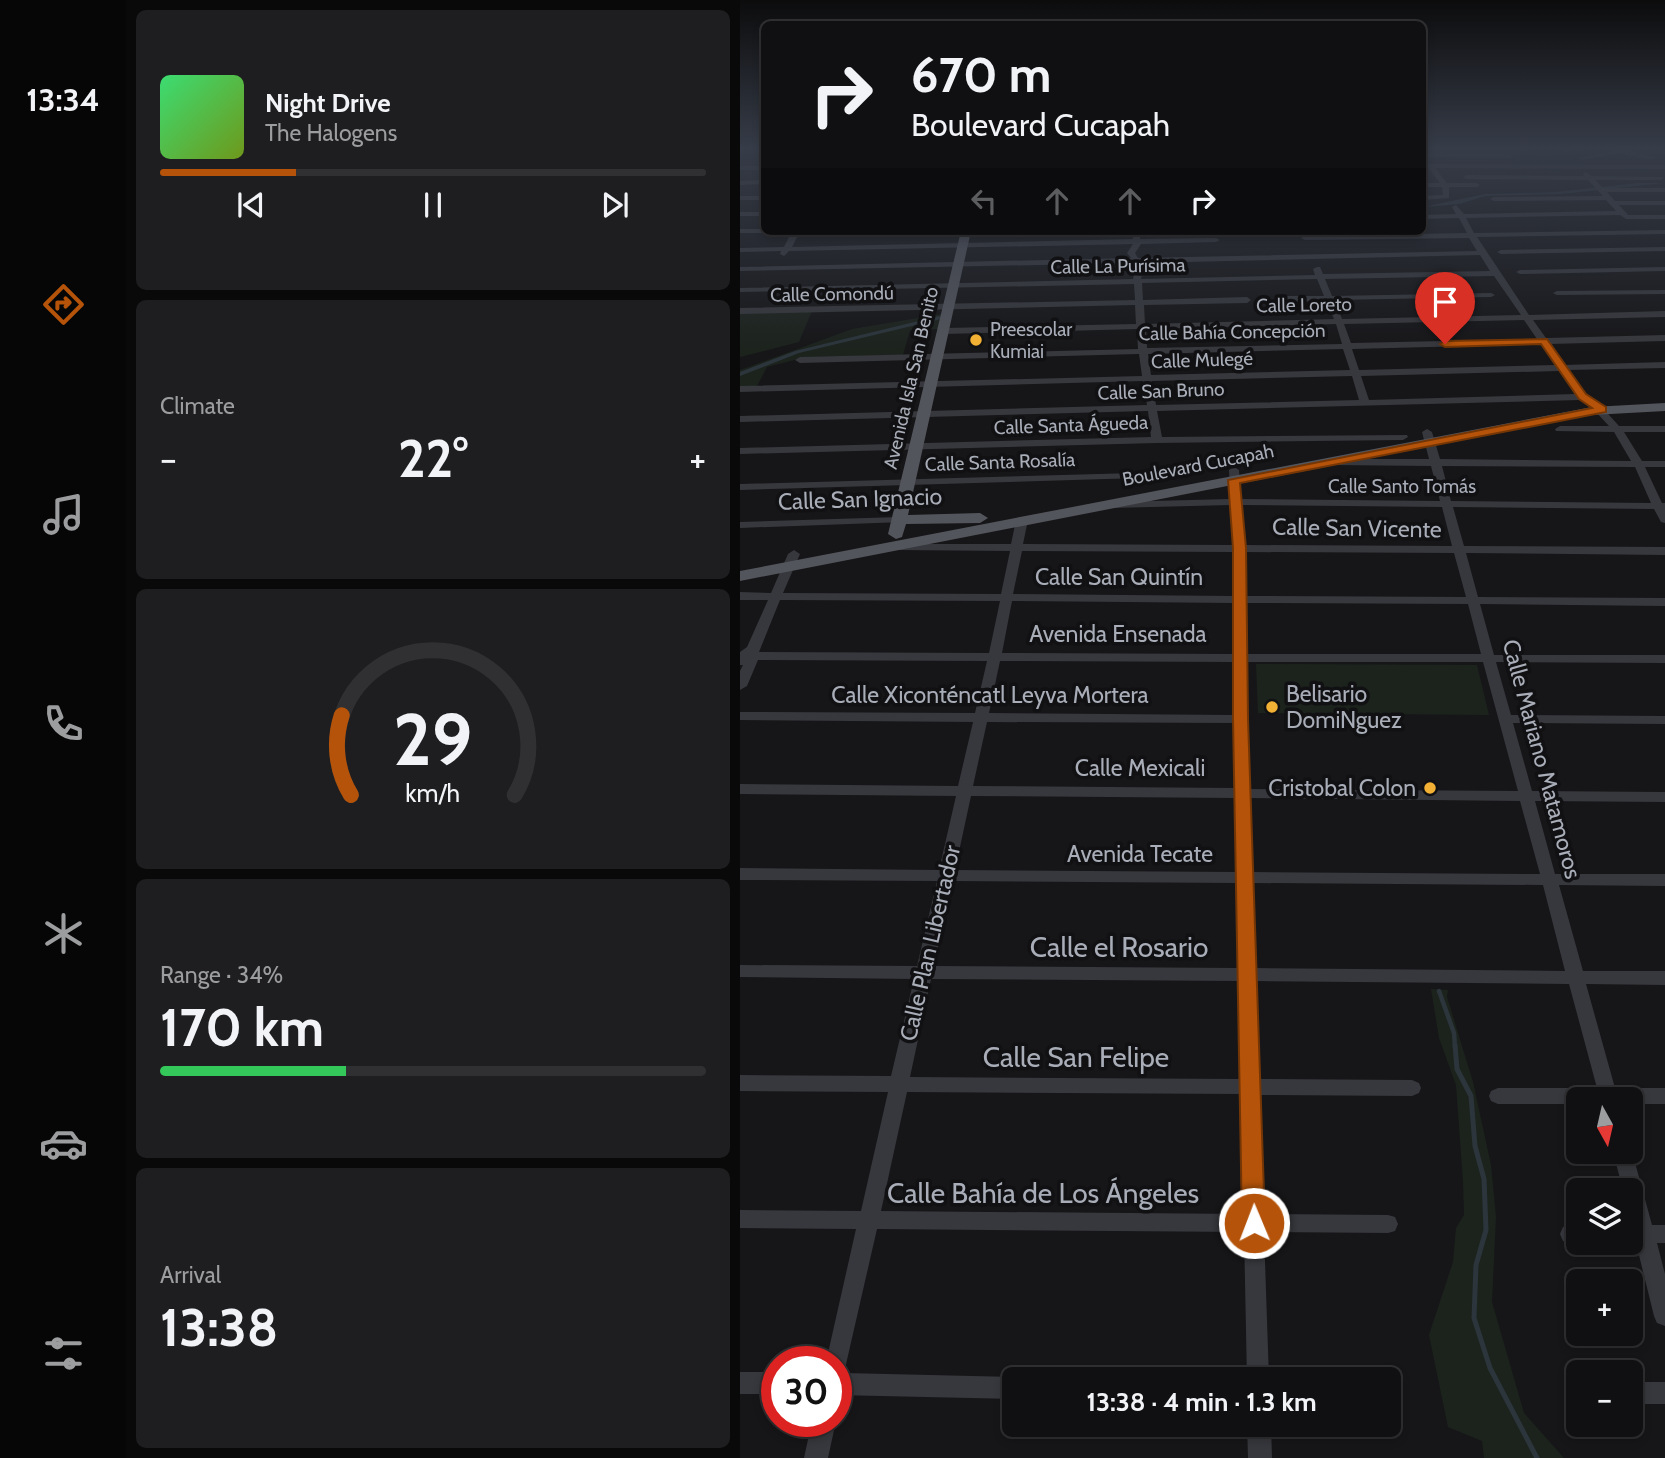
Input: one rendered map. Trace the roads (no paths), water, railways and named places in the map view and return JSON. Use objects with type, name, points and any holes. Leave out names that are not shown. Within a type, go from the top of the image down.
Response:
[{"type":"main road","name":"Avenida Isla San Benito","points":[[898,527],[933,384],[964,238]]},
{"type":"main road","name":"Boulevard Cucapah","points":[[980,518],[1234,475],[1329,462],[1429,437],[1592,402],[1665,399]]},
{"type":"main road","name":"Boulevard Cucapah","points":[[1592,402],[1665,407]]},
{"type":"main road","name":"Boulevard Cucapah","points":[[1234,475],[1403,437],[1429,437]]},
{"type":"main road","name":"Boulevard Cucapah","points":[[740,565],[881,547],[1097,506],[1198,481]]},
{"type":"main road","name":"Calle San Ignacio","points":[[898,527],[980,518]]},
{"type":"main road","name":"Boulevard Cucapah","points":[[740,576],[898,527]]},
{"type":"street","points":[[1462,217],[1482,253],[1563,368],[1619,429],[1635,463],[1661,506],[1665,520]]},
{"type":"street","points":[[1626,217],[1661,249],[1665,257]]},
{"type":"street","points":[[740,232],[761,231]]},
{"type":"street","points":[[1426,235],[1665,232]]},
{"type":"street","points":[[754,311],[794,235]]},
{"type":"street","points":[[1137,235],[1138,241],[1131,253],[1140,266],[1138,281],[1143,352],[1157,439]]},
{"type":"street","points":[[1304,235],[1339,321],[1365,403]]},
{"type":"street","points":[[740,250],[964,238],[1216,240]]},
{"type":"street","points":[[1501,252],[1661,249]]},
{"type":"street","points":[[740,269],[1482,253]]},
{"type":"street","points":[[1520,272],[1665,270]]},
{"type":"street","name":"Calle La Purísima","points":[[740,290],[1498,273]]},
{"type":"street","points":[[1557,293],[1665,292]]},
{"type":"street","points":[[1281,299],[1491,295]]},
{"type":"street","name":"Calle Comondú","points":[[740,311],[1247,300]]},
{"type":"street","name":"Calle Loreto","points":[[944,331],[1665,314]]},
{"type":"street","name":"Calle Bahía Concepción","points":[[800,360],[1665,338]]},
{"type":"street","name":"Calle Mulegé","points":[[740,389],[1665,365]]},
{"type":"street","name":"Calle San Bruno","points":[[740,419],[1365,403],[1592,402]]},
{"type":"street","points":[[1560,429],[1665,429]]},
{"type":"street","name":"Calle Santa Águeda","points":[[740,451],[1157,439],[1403,437]]},
{"type":"street","name":"Calle Mariano Matamoros","points":[[1429,437],[1606,1087]]},
{"type":"street","points":[[1329,462],[1665,464]]},
{"type":"street","points":[[1234,475],[1239,548],[1240,719],[1258,1367]]},
{"type":"street","name":"Calle Santa Rosalía","points":[[740,487],[1135,476]]},
{"type":"street","name":"Calle Santo Tomás","points":[[1097,506],[1235,502],[1661,506]]},
{"type":"street","name":"Calle Plan Libertador","points":[[840,1346],[995,655],[1022,520]]},
{"type":"street","name":"Calle San Ignacio","points":[[740,525],[898,527]]},
{"type":"street","name":"Calle San Vicente","points":[[881,547],[1665,551]]},
{"type":"street","points":[[740,686],[746,655],[792,560]]},
{"type":"street","name":"Calle San Quintín","points":[[740,596],[1665,602]]},
{"type":"street","name":"Avenida Ensenada","points":[[746,655],[1241,655],[1665,659]]},
{"type":"street","name":"Calle Xiconténcatl Leyva Mortera","points":[[740,716],[1240,719]]},
{"type":"street","points":[[1505,719],[1665,720]]},
{"type":"street","name":"Calle Mexicali","points":[[740,789],[1526,793],[1665,797]]},
{"type":"street","name":"Avenida Tecate","points":[[740,874],[1665,880]]},
{"type":"street","name":"Calle el Rosario","points":[[740,971],[1665,978]]},
{"type":"street","name":"Calle San Felipe","points":[[740,1083],[1412,1088]]},
{"type":"street","points":[[1498,1096],[1566,1097]]},
{"type":"street","points":[[1643,1097],[1665,1096]]},
{"type":"street","points":[[1626,1164],[1647,1235],[1665,1317]]},
{"type":"street","name":"Calle Bahía de Los Ángeles","points":[[740,1219],[1388,1224]]},
{"type":"street","points":[[740,1383],[761,1383]]},
{"type":"street","points":[[852,1384],[1002,1388]]},
{"type":"street","points":[[1643,1393],[1665,1394]]},
{"type":"street","points":[[816,1458],[821,1437]]},
{"type":"street","points":[[1259,1437],[1260,1458]]},
{"type":"waterway","points":[[740,374],[797,352],[939,318]]},
{"type":"waterway","points":[[1439,991],[1454,1033],[1455,1047]]},
{"type":"waterway","points":[[1455,1045],[1457,1069],[1471,1096],[1475,1146],[1484,1179],[1486,1230],[1476,1265],[1474,1318],[1490,1368],[1537,1458]]},
{"type":"place","name":"Preescolar Kumiai","points":[[976,340]]},
{"type":"place","name":"Belisario DomiNguez","points":[[1272,707]]},
{"type":"place","name":"Cristobal Colon","points":[[1430,788]]}]
